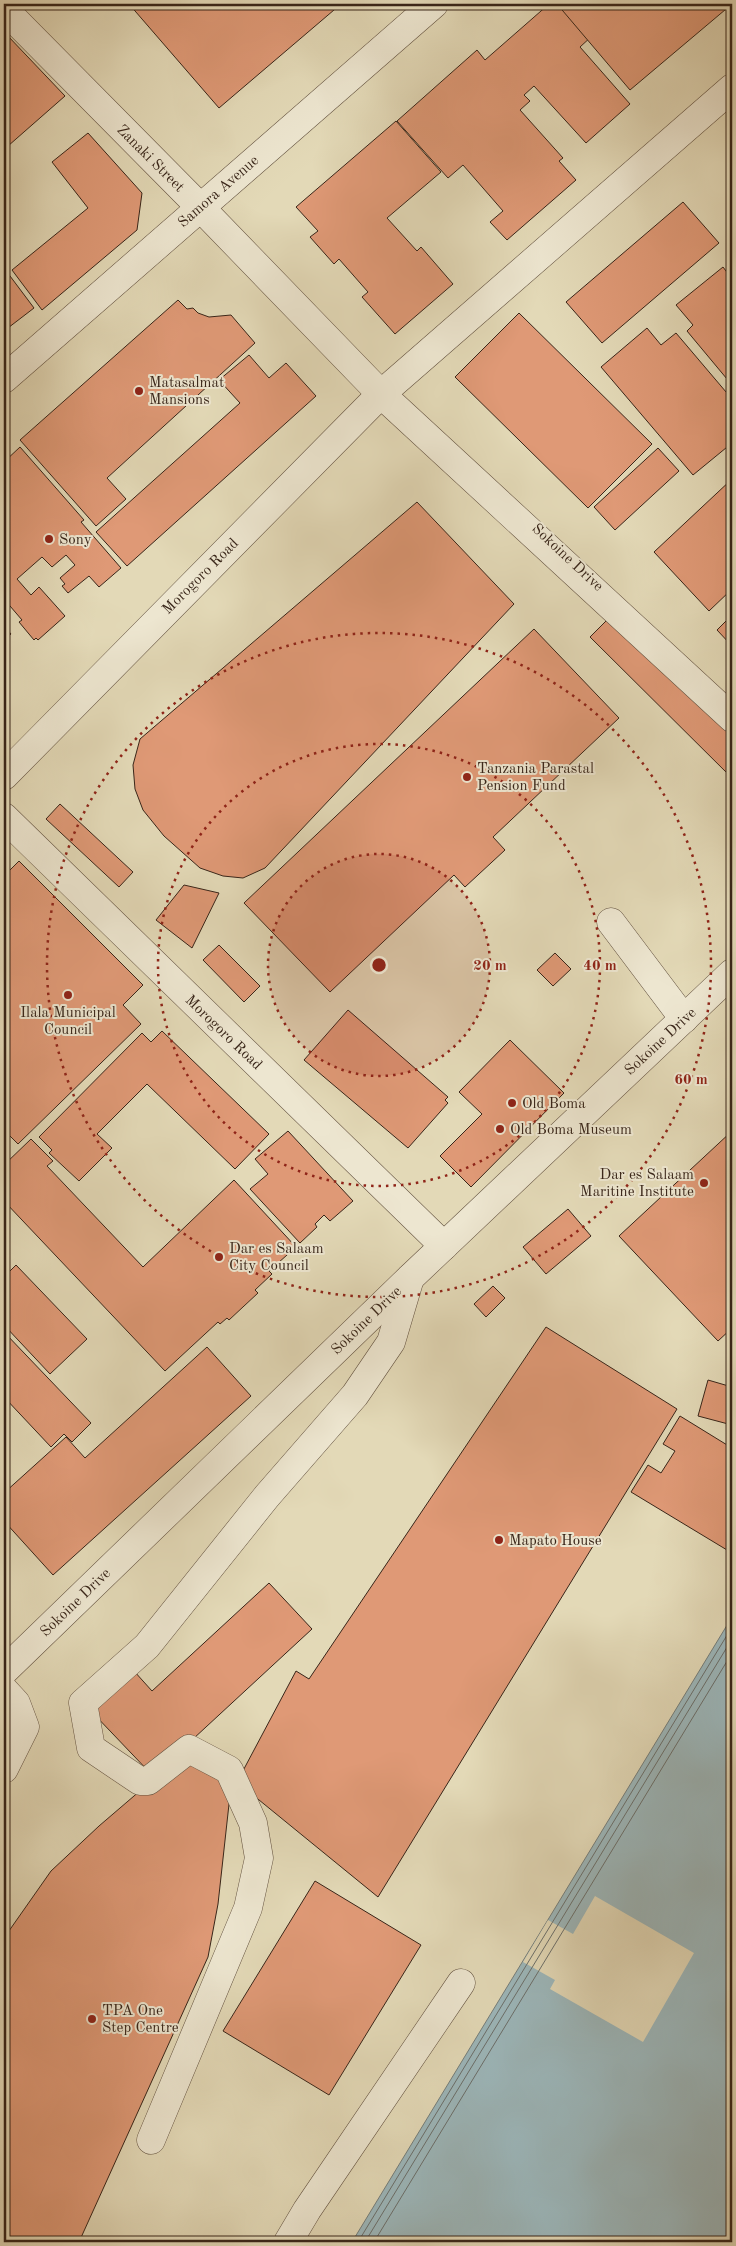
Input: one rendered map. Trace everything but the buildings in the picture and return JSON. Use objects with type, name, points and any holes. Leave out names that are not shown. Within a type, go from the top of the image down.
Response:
[{"type":"street","name":"Samora Avenue","points":[[4,379],[434,4]]},
{"type":"street","name":"Zanaki Street","points":[[4,9],[390,402]]},
{"type":"street","name":"Morogoro Road","points":[[4,776],[390,402],[732,88]]},
{"type":"street","name":"Sokoine Drive","points":[[390,402],[478,473],[732,712]]},
{"type":"street","points":[[390,402],[732,718]]},
{"type":"street","name":"Morogoro Road","points":[[4,817],[444,1246]]},
{"type":"street","points":[[611,922],[684,1019]]},
{"type":"street","name":"Sokoine Drive","points":[[4,1672],[410,1278],[732,973]]},
{"type":"street","points":[[151,2140],[248,1908],[259,1858],[253,1823],[229,1770],[189,1749],[148,1780],[140,1780],[91,1748],[83,1703],[147,1646],[267,1496],[355,1395],[391,1342],[410,1278]]},
{"type":"street","points":[[4,1690],[16,1704],[25,1727],[4,1769]]},
{"type":"street","points":[[288,2242],[307,2210],[461,1983]]},
{"type":"water","points":[[732,1617],[732,2242],[352,2242]]},
{"type":"pier","points":[[595,1896],[694,1953],[643,2042],[550,1989],[555,1980],[523,1962],[548,1920],[573,1934]]},
{"type":"place","name":"Matasalmat Mansions","points":[[139,391]]},
{"type":"place","name":"Sony","points":[[49,539]]},
{"type":"place","name":"Tanzania Parastal Pension Fund","points":[[467,777]]},
{"type":"place","name":"Ilala Municipal Council","points":[[68,995]]},
{"type":"place","name":"Old Boma","points":[[512,1103]]},
{"type":"place","name":"Old Boma Museum","points":[[500,1129]]},
{"type":"place","name":"Dar es Salaam Maritine Institute","points":[[704,1183]]},
{"type":"place","name":"Dar es Salaam City Council","points":[[219,1257]]},
{"type":"place","name":"Mapato House","points":[[499,1540]]},
{"type":"place","name":"TPA One Step Centre","points":[[92,2019]]}]
